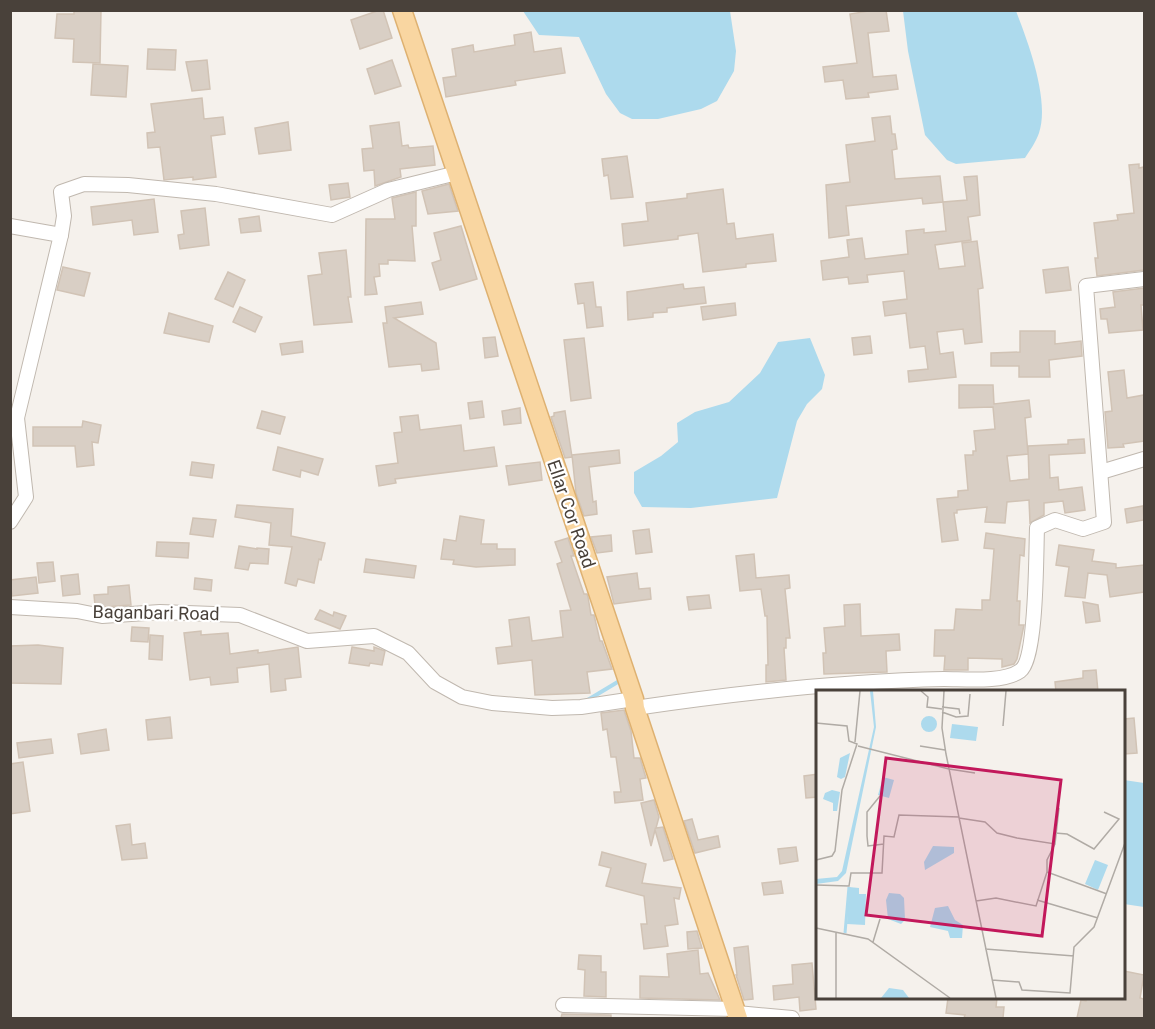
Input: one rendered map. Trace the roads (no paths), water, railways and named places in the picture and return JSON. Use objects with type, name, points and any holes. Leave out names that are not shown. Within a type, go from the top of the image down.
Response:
[{"type":"main road","name":"Ellar Cor Road","points":[[402,10],[737,1014]]},
{"type":"street","points":[[10,522],[26,497],[14,418],[61,235],[64,216],[62,192],[84,184],[128,185],[216,194],[332,215],[388,190],[456,173]]},
{"type":"street","points":[[10,226],[61,235]]},
{"type":"street","points":[[1144,279],[1086,286],[1101,472],[1144,459]]},
{"type":"street","name":"Baganbari Road","points":[[10,607],[77,611],[102,616],[160,612],[240,615],[307,641],[374,636],[408,653],[435,682],[462,697],[492,703],[552,708],[711,697],[872,682],[999,678],[1021,671],[1028,660],[1033,638],[1037,528],[1055,520],[1083,529],[1104,522],[1101,472]]},
{"type":"street","points":[[563,1005],[792,1018]]},
{"type":"water","points":[[523,11],[730,11],[736,51],[734,71],[717,101],[701,109],[658,119],[632,119],[620,113],[606,94],[579,37],[539,35]]},
{"type":"water","points":[[903,11],[1016,11],[1036,71],[1042,104],[1039,133],[1025,158],[956,164],[947,160],[925,135],[908,51]]},
{"type":"water","points":[[810,338],[825,375],[822,389],[807,404],[797,421],[777,498],[691,508],[642,507],[634,493],[634,472],[661,456],[678,442],[677,423],[695,412],[729,402],[760,373],[778,342]]},
{"type":"water","points":[[1125,780],[1144,783],[1144,907],[1125,904]]},
{"type":"waterway","points":[[586,701],[621,680]]}]
